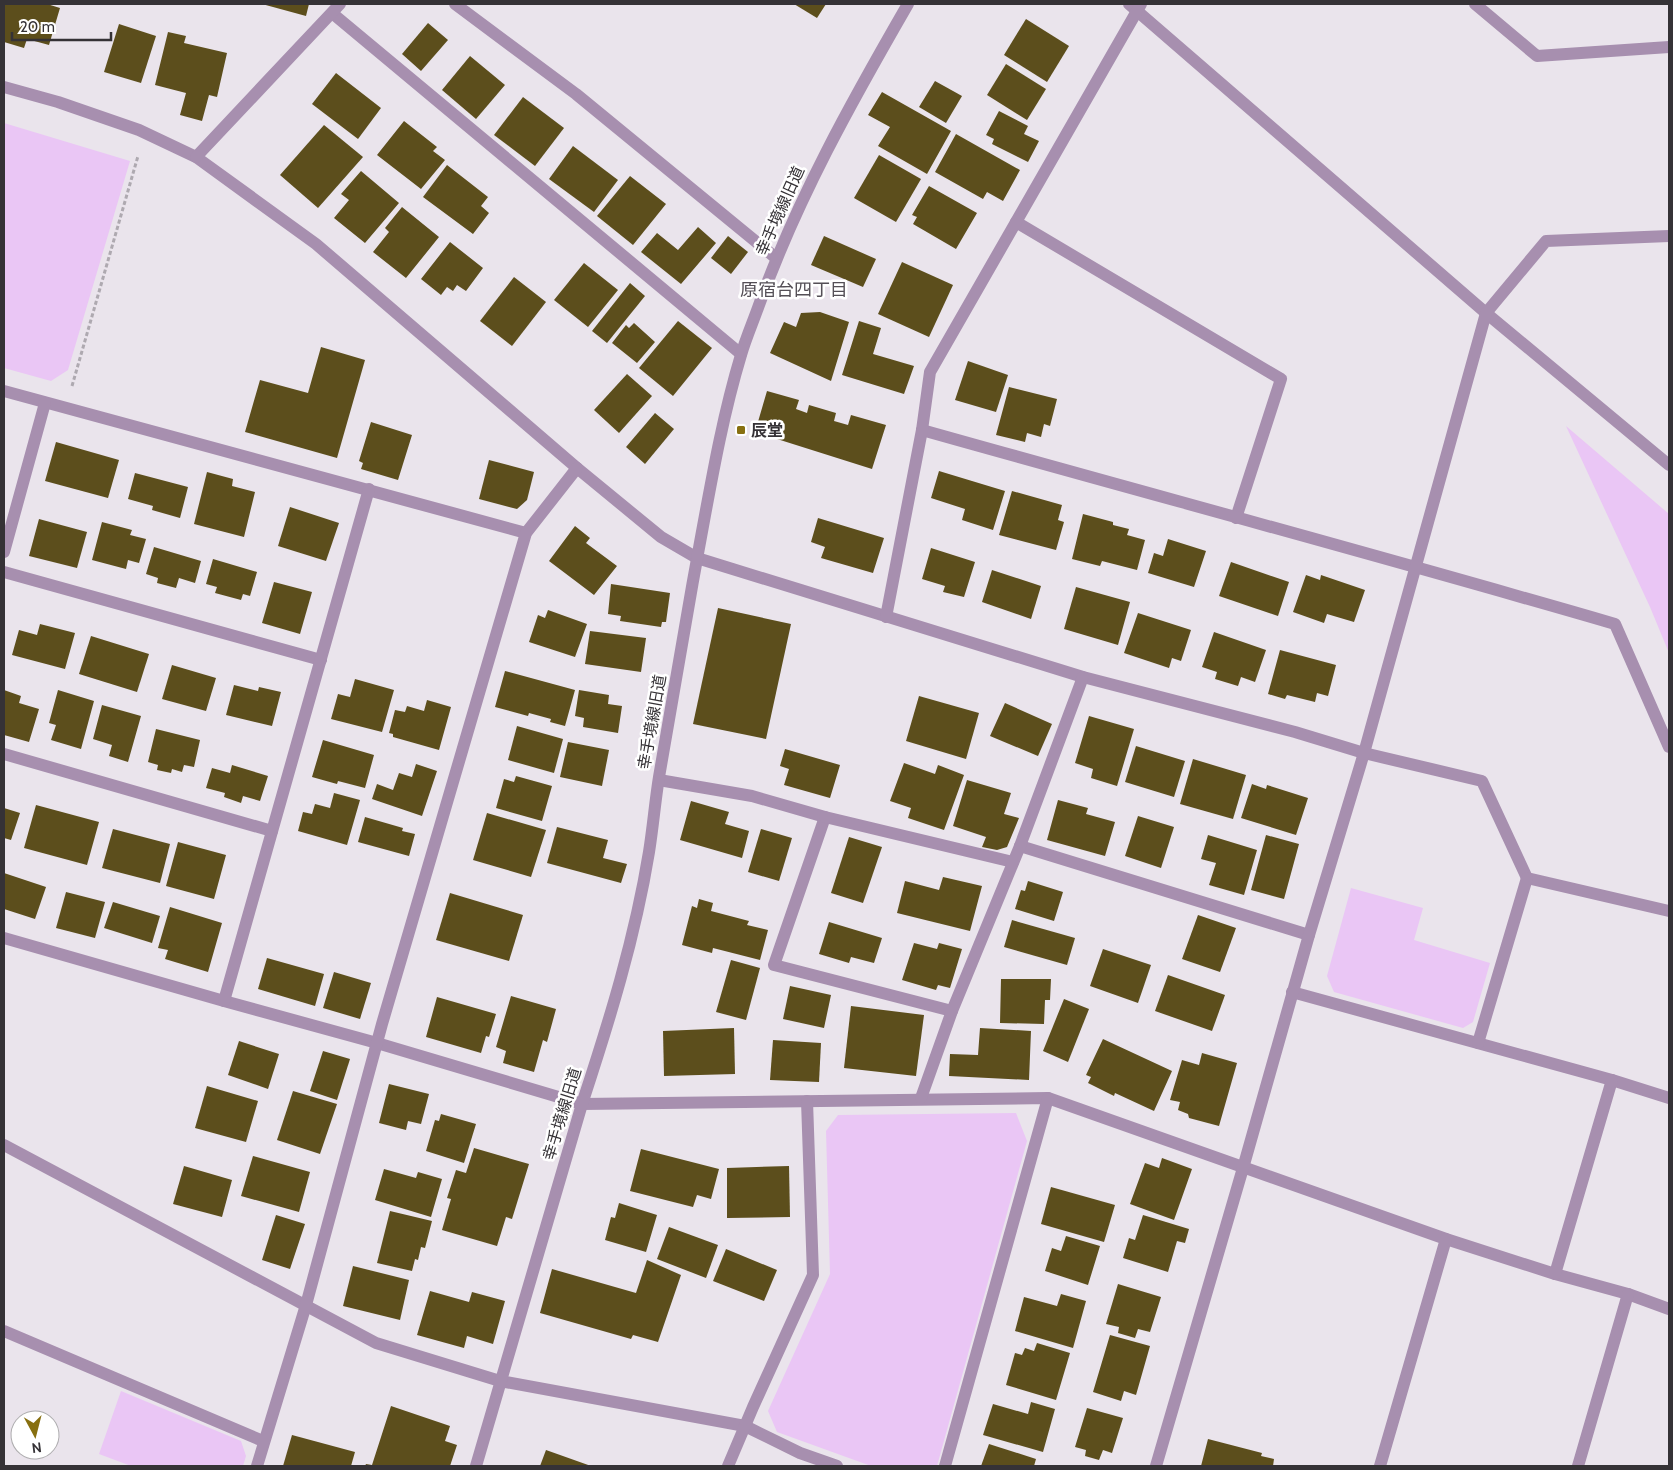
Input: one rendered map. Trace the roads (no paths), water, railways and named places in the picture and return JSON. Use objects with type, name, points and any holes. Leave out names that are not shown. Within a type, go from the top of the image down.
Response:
[{"type":"street","points":[[456,4],[576,94],[776,258]]},
{"type":"street","name":"幸手境線旧道","points":[[476,1466],[620,980],[637,912],[649,852],[659,780],[697,558],[720,442],[741,354],[776,258],[807,190],[856,94],[908,4]]},
{"type":"street","points":[[1475,4],[1537,56],[1669,47]]},
{"type":"street","points":[[886,617],[922,430],[930,372],[1136,6],[1486,313],[1669,465]]},
{"type":"street","points":[[196,157],[336,8],[741,354]]},
{"type":"street","points":[[4,87],[58,102],[139,130],[196,157],[316,244],[577,468],[661,537],[697,558],[1083,677],[1285,730],[1364,753],[1482,781],[1527,878],[1478,1043]]},
{"type":"street","points":[[1016,222],[1281,378],[1236,518]]},
{"type":"street","points":[[1156,1466],[1292,992],[1364,753],[1486,313],[1546,241],[1669,236]]},
{"type":"street","points":[[4,391],[526,532]]},
{"type":"street","points":[[4,552],[45,403]]},
{"type":"street","points":[[922,430],[1416,566],[1615,624],[1669,747]]},
{"type":"street","points":[[257,1466],[263,1441],[306,1305],[377,1043],[526,532],[577,468]]},
{"type":"street","points":[[224,1001],[369,489]]},
{"type":"street","points":[[4,572],[321,660]]},
{"type":"street","points":[[921,1098],[952,1011],[1020,846],[1083,677]]},
{"type":"street","points":[[4,754],[272,831]]},
{"type":"street","points":[[659,780],[752,796],[825,817],[1013,862]]},
{"type":"street","points":[[825,817],[774,965],[952,1011]]},
{"type":"street","points":[[1020,846],[1309,935]]},
{"type":"street","points":[[1527,878],[1669,911]]},
{"type":"street","points":[[4,938],[377,1043],[582,1104],[921,1098],[1048,1098],[1446,1239],[1555,1274],[1628,1294],[1669,1309]]},
{"type":"street","points":[[1292,992],[1612,1080],[1669,1098]]},
{"type":"street","points":[[1555,1274],[1612,1080]]},
{"type":"street","points":[[945,1466],[1048,1098]]},
{"type":"street","points":[[728,1466],[813,1274],[808,1101]]},
{"type":"street","points":[[4,1145],[376,1342],[500,1381],[745,1426],[800,1453],[837,1466]]},
{"type":"street","points":[[1380,1466],[1446,1239]]},
{"type":"street","points":[[1578,1466],[1628,1294]]},
{"type":"street","points":[[4,1331],[263,1441]]},
{"type":"place","name":"辰堂","points":[[741,430]]},
{"type":"district","name":"原宿台四丁目","points":[[794,290]]}]
